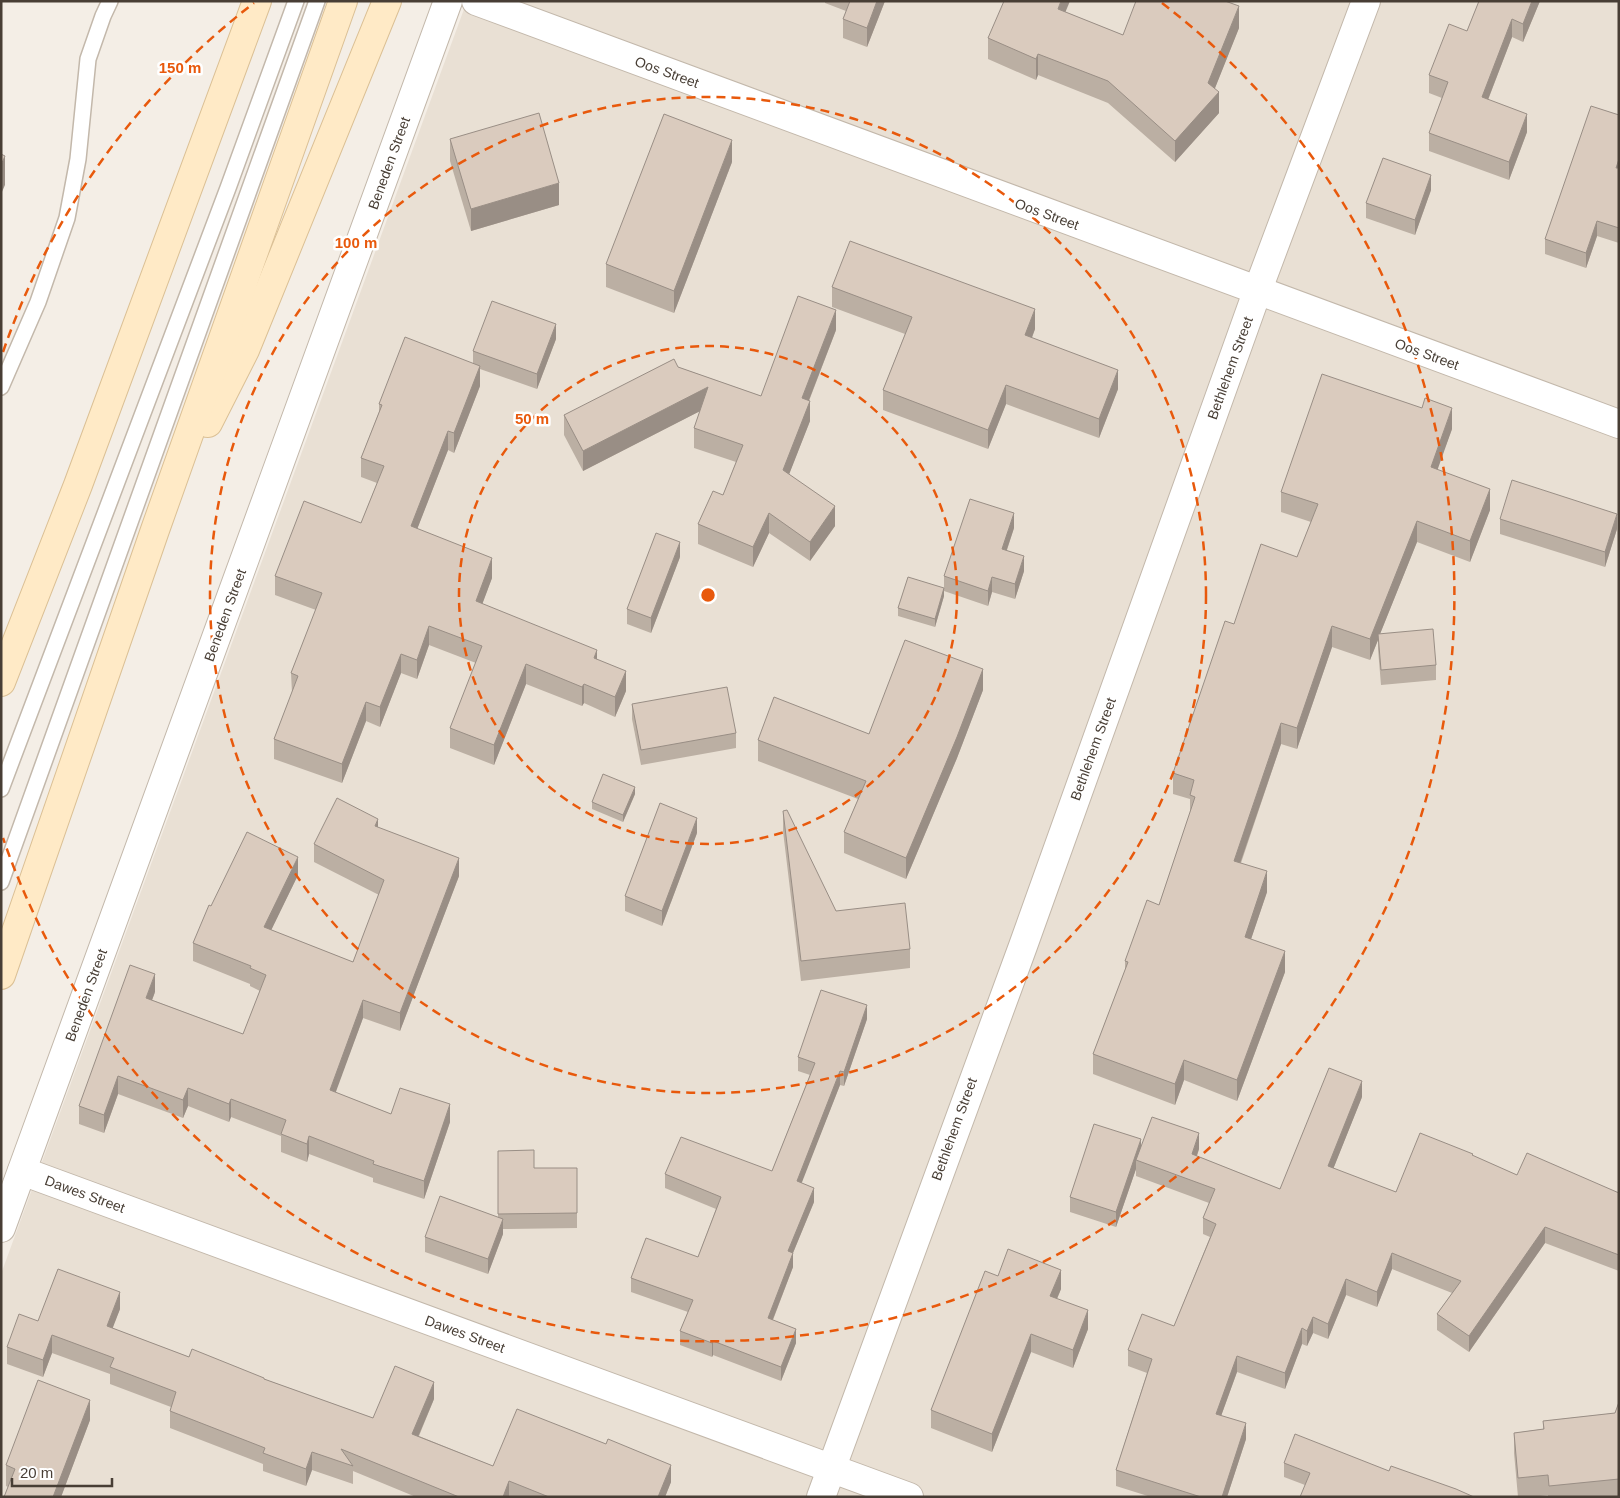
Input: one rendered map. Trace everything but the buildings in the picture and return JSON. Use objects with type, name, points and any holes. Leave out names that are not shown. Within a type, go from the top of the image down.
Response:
[{"type":"main road","points":[[1,682],[78,486],[257,1]]},
{"type":"main road","points":[[1,975],[155,530],[343,1]]},
{"type":"main road","points":[[155,530],[245,350],[387,1]]},
{"type":"street","name":"Beneden Street","points":[[1,1228],[448,1]]},
{"type":"street","name":"Oos Street","points":[[476,1],[1257,292],[1619,424]]},
{"type":"street","name":"Bethlehem Street","points":[[820,1497],[1023,946],[1257,292],[1366,1]]},
{"type":"street","name":"Dawes Street","points":[[22,1171],[909,1497]]},
{"type":"lane","points":[[1,387],[38,302],[67,218],[78,159],[88,59],[110,1]]},
{"type":"lane","points":[[1,789],[225,197],[296,1]]},
{"type":"lane","points":[[1,882],[317,1]]},
{"type":"shaded area","points":[[467,1],[1619,1],[1619,1497],[1,1497],[1,1274]]}]
